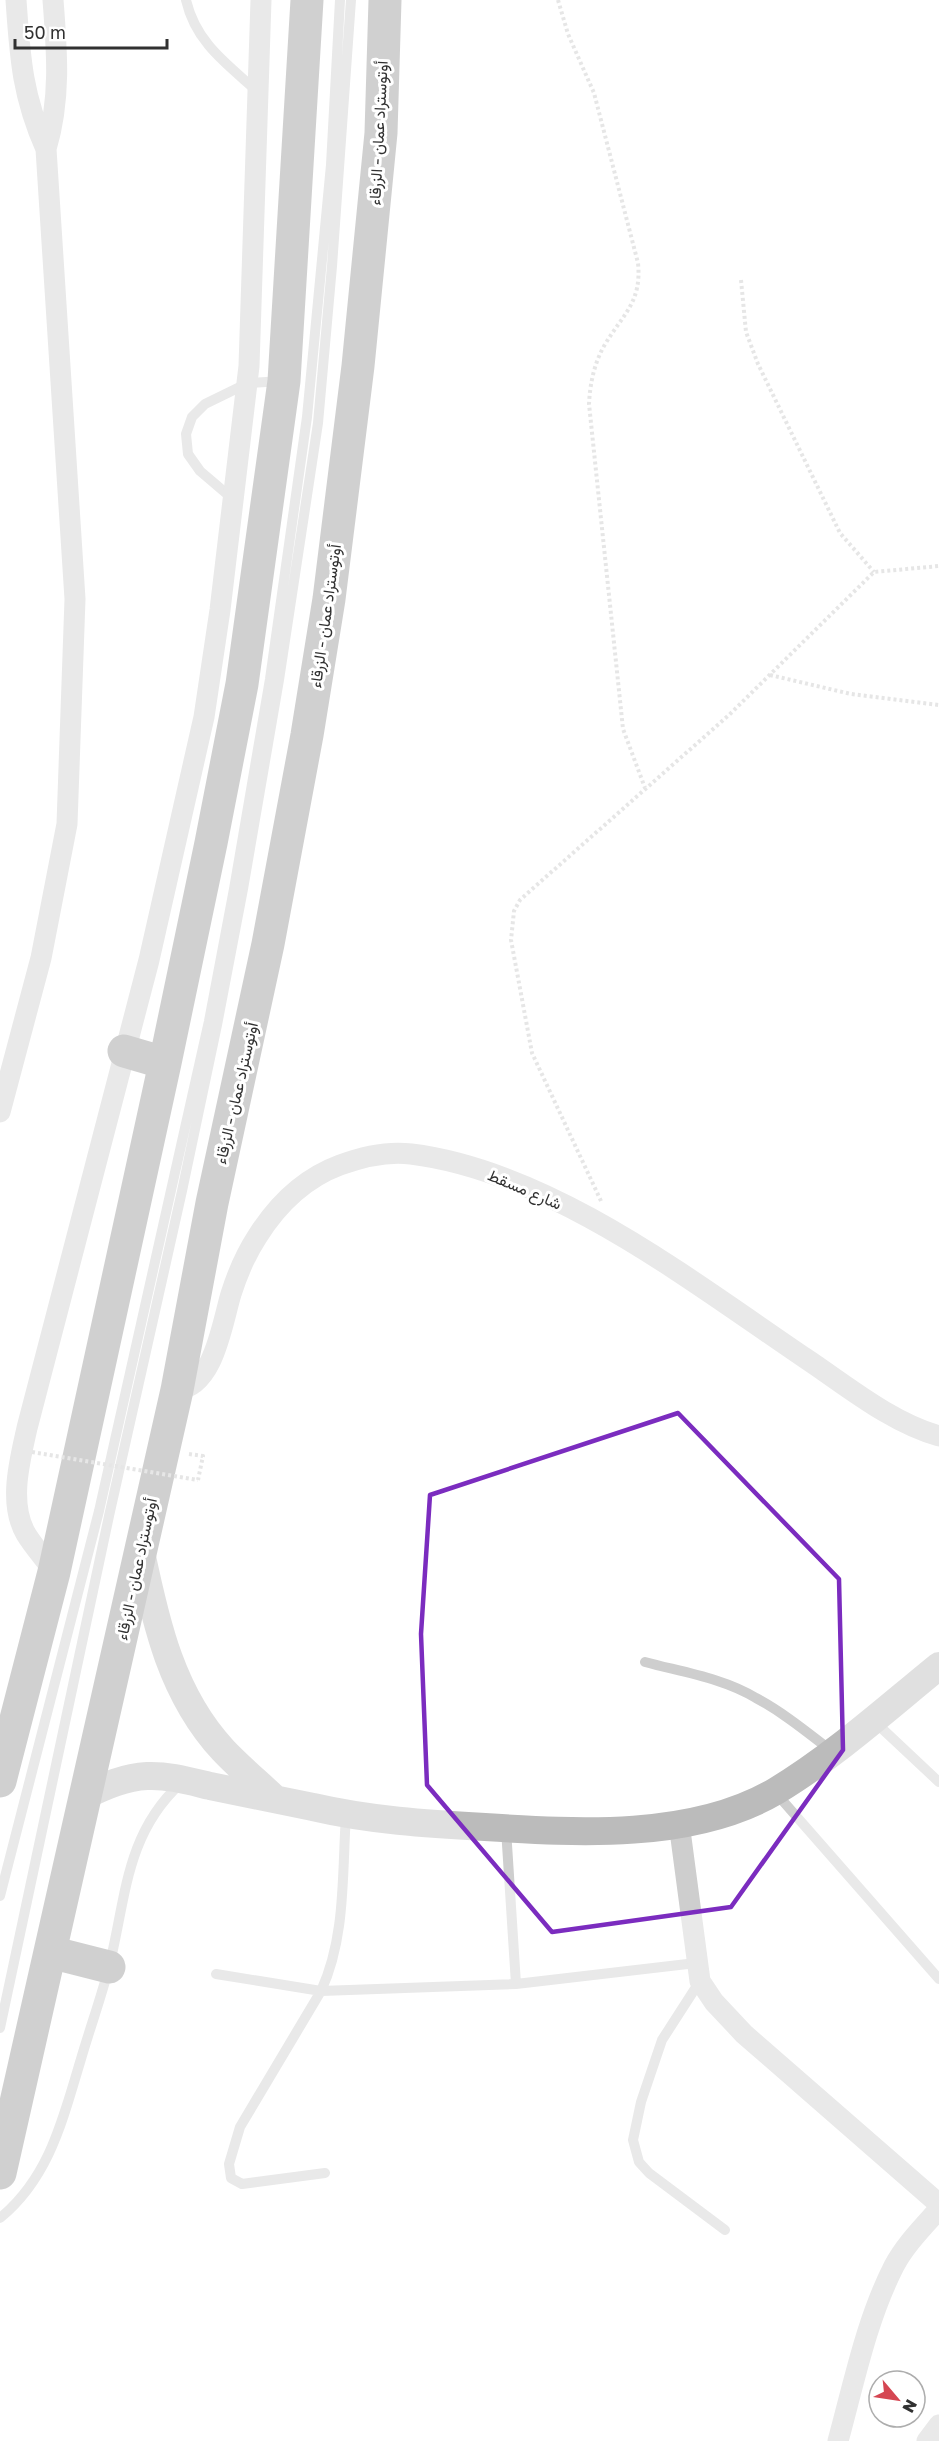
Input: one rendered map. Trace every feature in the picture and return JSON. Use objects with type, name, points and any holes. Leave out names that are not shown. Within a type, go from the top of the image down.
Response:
[{"type":"highway","points":[[1,1774],[54,1572],[212,843],[242,684],[284,381],[307,0]]},
{"type":"highway","name":"أوتوستراد عمان - الزرقاء","points":[[0,2173],[177,1389],[212,1203],[268,944],[307,735],[329,599],[358,366],[380,145],[385,0]]},
{"type":"highway","points":[[124,1051],[165,1063]]},
{"type":"highway","points":[[50,1952],[109,1967]]},
{"type":"street","points":[[0,1112],[41,958],[67,824],[75,599],[46,148],[24,88],[16,0]]},
{"type":"street","points":[[46,148],[52,127],[58,84],[54,0]]},
{"type":"street","points":[[54,1572],[20,1522],[17,1511],[18,1480],[27,1428],[170,874],[204,717],[248,383],[260,94],[261,0]]},
{"type":"street","name":"شارع مسقط","points":[[177,1389],[192,1385],[208,1365],[242,1264],[256,1237],[275,1212],[320,1172],[361,1157],[409,1154],[464,1164],[542,1193],[615,1232],[872,1403],[921,1430],[939,1436]]},
{"type":"street","points":[[141,1548],[167,1658],[182,1690],[200,1721],[222,1749],[276,1799]]},
{"type":"street","points":[[86,1795],[127,1779],[146,1776],[184,1780],[346,1815],[506,1828],[594,1831],[679,1823],[748,1804],[775,1791],[833,1752],[939,1666]]},
{"type":"street","points":[[679,1823],[698,1972],[714,2002],[744,2034],[939,2206],[907,2245],[884,2288],[869,2328],[838,2441]]},
{"type":"street","points":[[927,2441],[939,2425]]},
{"type":"lane","points":[[186,0],[195,28],[205,43],[260,94]]},
{"type":"lane","points":[[0,1896],[99,1510],[209,1021],[234,889],[270,680],[307,417],[331,165],[340,0]]},
{"type":"lane","points":[[0,2028],[109,1516],[220,1014],[245,878],[279,680],[318,423],[333,255],[351,0]]},
{"type":"lane","points":[[234,500],[200,471],[188,454],[186,434],[192,417],[205,404],[248,383],[284,381]]},
{"type":"lane","points":[[645,1662],[713,1679],[755,1696],[833,1752]]},
{"type":"lane","points":[[873,1720],[939,1782]]},
{"type":"lane","points":[[0,2218],[32,2185],[51,2152],[109,1967],[128,1874],[139,1839],[158,1807],[184,1780]]},
{"type":"lane","points":[[775,1791],[939,1979]]},
{"type":"lane","points":[[325,2173],[242,2184],[231,2178],[229,2163],[240,2127],[321,1992],[330,1972],[338,1935],[346,1815]]},
{"type":"lane","points":[[506,1828],[516,1984]]},
{"type":"lane","points":[[216,1974],[321,1992],[516,1984],[698,1972]]},
{"type":"lane","points":[[698,1972],[662,2040],[641,2102],[633,2140],[639,2162],[649,2174],[725,2230]]},
{"type":"path","points":[[558,0],[568,34],[594,93],[638,263],[639,285],[636,295],[626,317],[610,336],[597,360],[589,404],[623,729],[645,788]]},
{"type":"path","points":[[741,280],[746,332],[758,364],[840,533],[874,572]]},
{"type":"path","points":[[615,1232],[532,1053],[511,940],[514,911],[520,900],[729,715],[874,572],[939,566]]},
{"type":"path","points":[[770,675],[851,694],[939,705]]},
{"type":"path","points":[[32,1452],[198,1480],[203,1456]]},
{"type":"highlighted area","points":[[678,1413],[839,1579],[843,1750],[731,1907],[552,1932],[427,1785],[421,1634],[430,1495]]}]
